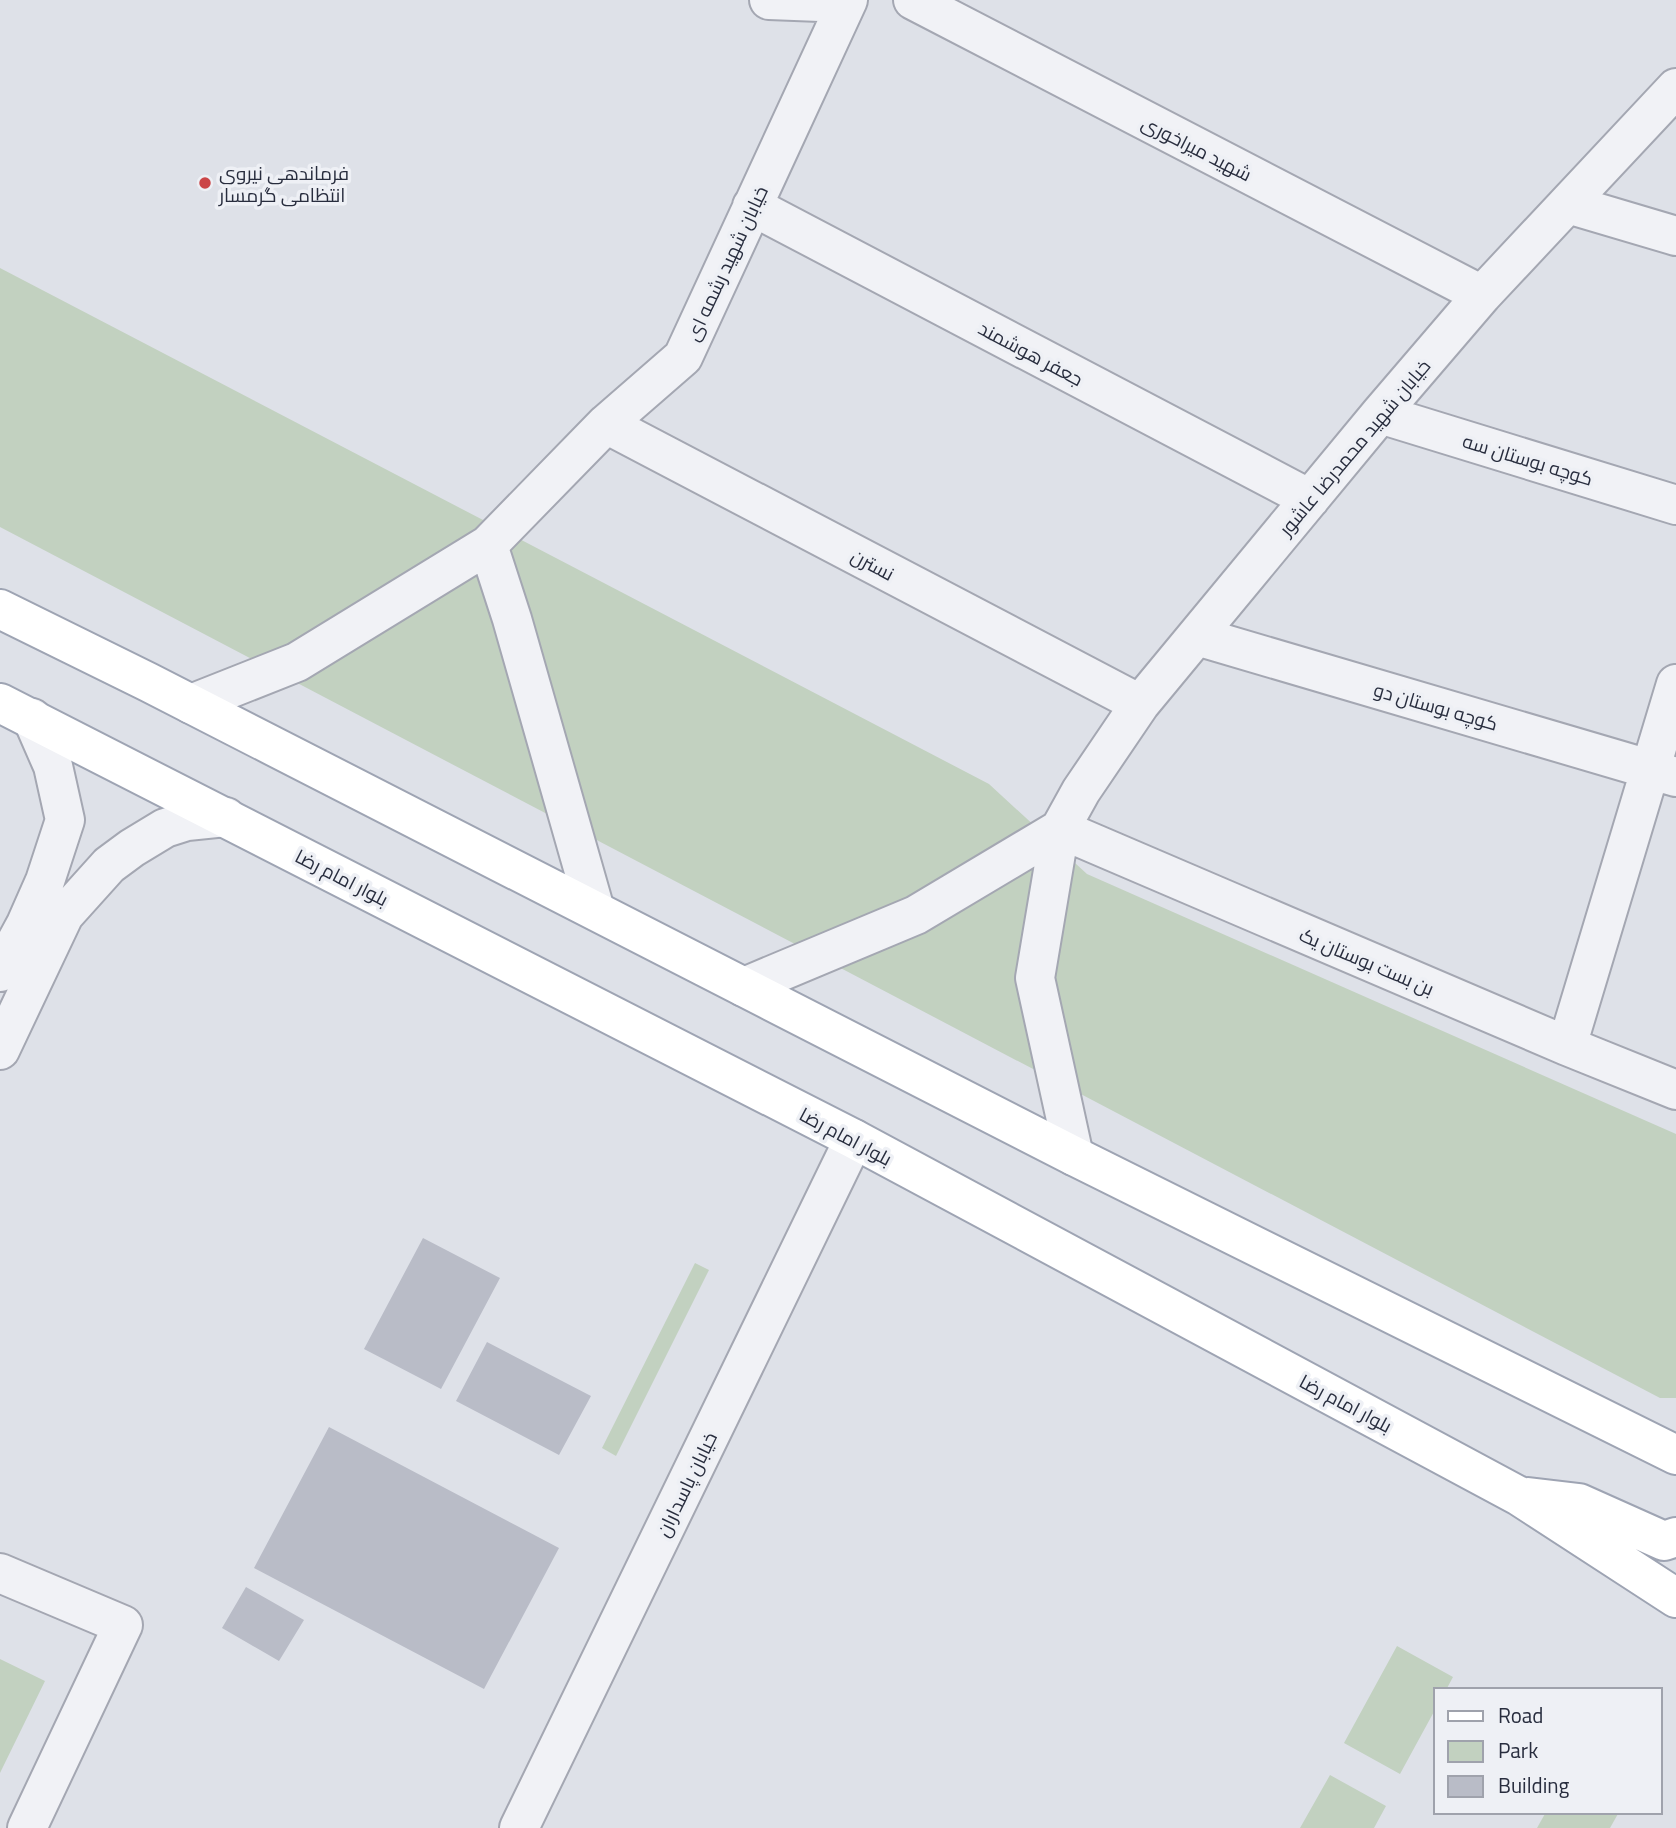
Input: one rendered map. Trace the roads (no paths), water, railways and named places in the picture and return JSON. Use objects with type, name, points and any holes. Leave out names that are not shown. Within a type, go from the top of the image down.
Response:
[{"type":"main road","points":[[0,609],[1074,1156],[1676,1455]]},
{"type":"main road","name":"بلوار امام رضا","points":[[16,711],[854,1139],[1519,1496],[1676,1598]]},
{"type":"main road","points":[[1573,1405],[1676,1481]]},
{"type":"main road","points":[[1519,1496],[1579,1503],[1664,1541],[1676,1537]]},
{"type":"street","points":[[768,0],[847,1]]},
{"type":"street","name":"شهید میراخوری","points":[[913,0],[1482,295]]},
{"type":"street","name":"خیابان شهید رشمه ای","points":[[191,704],[297,662],[488,545],[606,424],[683,357],[847,1]]},
{"type":"street","name":"خیابان شهید محمدرضا عاشور","points":[[1060,829],[1081,791],[1140,704],[1380,414],[1482,295],[1676,88]]},
{"type":"street","points":[[1567,204],[1676,236]]},
{"type":"street","name":"جعفر هوشمند","points":[[752,206],[1310,499]]},
{"type":"street","name":"کوچه بوستان سه","points":[[1380,414],[1676,505]]},
{"type":"street","name":"نسترن","points":[[606,424],[1140,704]]},
{"type":"street","points":[[488,545],[512,619],[594,910]]},
{"type":"street","name":"کوچه بوستان دو","points":[[1197,636],[1663,773]]},
{"type":"street","points":[[1567,1046],[1663,773],[1676,684]]},
{"type":"street","points":[[0,972],[45,881],[65,820],[53,766],[16,711]]},
{"type":"street","points":[[0,1050],[11,998],[64,915],[110,865],[165,828],[187,821],[226,817]]},
{"type":"street","points":[[744,987],[916,915],[1060,829]]},
{"type":"street","points":[[1060,829],[1035,978],[1074,1156]]},
{"type":"street","name":"بن بست بوستان یک","points":[[1060,829],[1676,1090]]},
{"type":"street","name":"خیابان پاسداران","points":[[519,1828],[854,1139]]},
{"type":"street","points":[[0,1573],[123,1625],[27,1828]]},
{"type":"place","name":"فرماندهی نیروی انتظامی گرمسار","points":[[205,183]]}]
